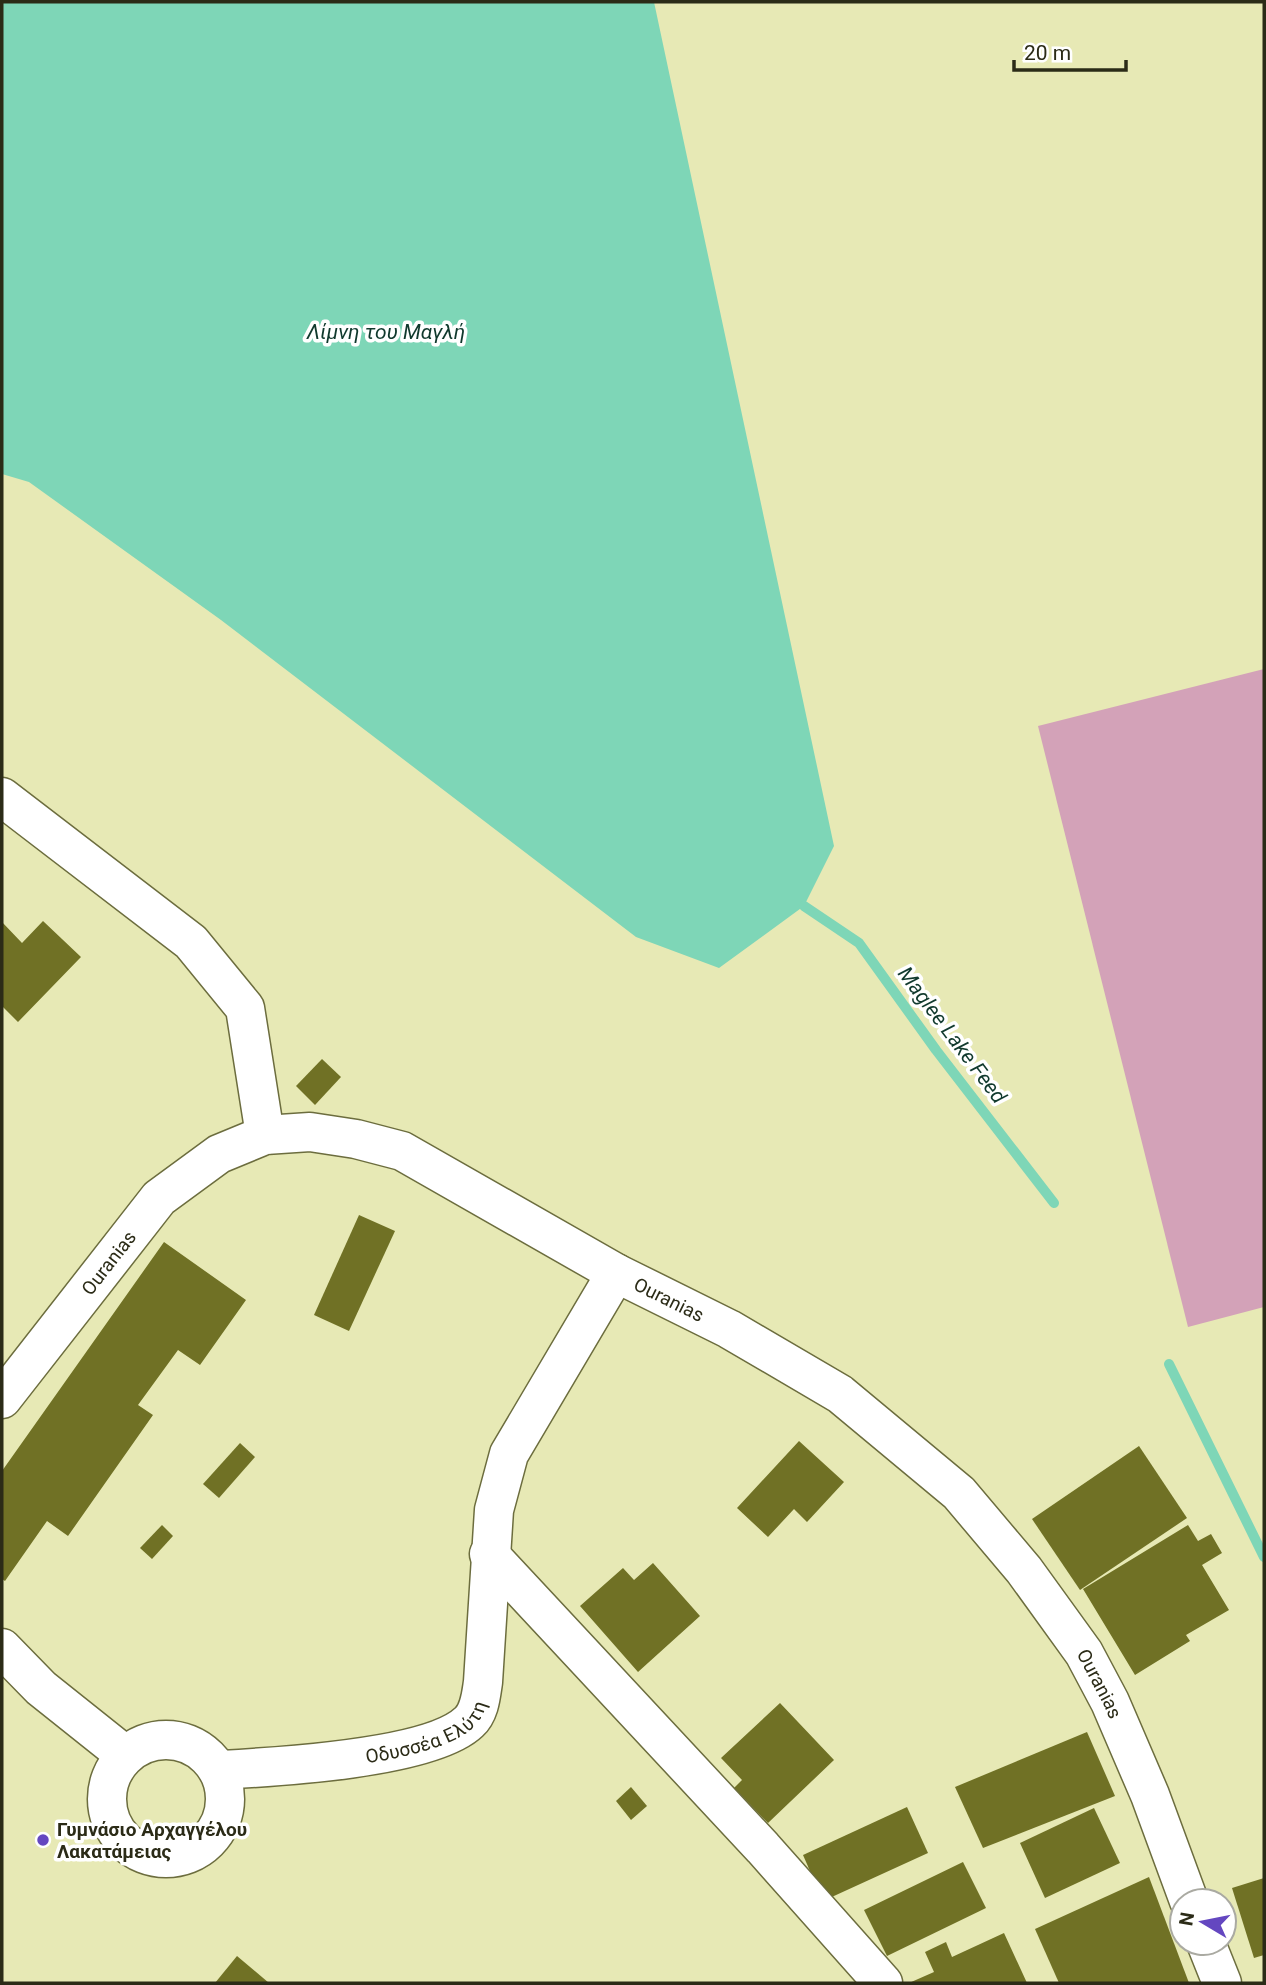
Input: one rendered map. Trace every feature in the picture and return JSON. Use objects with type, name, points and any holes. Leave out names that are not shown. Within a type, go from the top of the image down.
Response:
[{"type":"street","points":[[2,797],[191,942],[246,1008],[265,1135]]},
{"type":"street","name":"Ouranias","points":[[2,1399],[159,1198],[219,1154],[265,1135],[310,1132],[356,1139],[402,1151],[616,1273],[729,1329],[840,1394],[959,1493],[1024,1570],[1084,1653],[1110,1702],[1150,1795],[1184,1887]]},
{"type":"street","name":"Οδυσσέα Ελύτη","points":[[219,1770],[313,1764],[414,1746],[469,1722],[480,1702],[483,1682],[489,1554],[494,1510],[509,1454],[616,1273]]},
{"type":"street","points":[[489,1554],[763,1848],[883,1983]]},
{"type":"street","points":[[2,1648],[41,1688],[125,1755]]},
{"type":"street","points":[[165,1739],[186,1742],[205,1753],[219,1770],[226,1793],[223,1817],[211,1839],[192,1853],[168,1859],[145,1855],[124,1842],[111,1822],[106,1798],[111,1774],[125,1755],[144,1743],[165,1739]]},
{"type":"street","points":[[1212,1957],[1222,1983]]},
{"type":"shaded area","points":[[1264,669],[1264,1307],[1188,1327],[1038,726]]},
{"type":"water","name":"Λίμνη του Μαγλή","points":[[2,2],[654,2],[834,846],[804,906],[719,968],[636,937],[221,620],[29,482],[2,474]]},
{"type":"building","points":[[43,921],[81,957],[18,1022],[2,1006],[2,922],[22,943]]},
{"type":"building","points":[[322,1059],[341,1077],[315,1105],[296,1086]]},
{"type":"building","points":[[359,1215],[395,1231],[349,1331],[314,1315]]},
{"type":"building","points":[[164,1242],[246,1300],[200,1365],[178,1350],[138,1405],[153,1415],[68,1536],[47,1521],[5,1581],[2,1579],[2,1471]]},
{"type":"building","points":[[799,1441],[844,1482],[807,1522],[794,1509],[768,1537],[737,1508]]},
{"type":"building","points":[[240,1443],[255,1457],[219,1498],[203,1484]]},
{"type":"building","points":[[1139,1446],[1187,1518],[1080,1590],[1032,1519]]},
{"type":"building","points":[[162,1525],[173,1536],[152,1559],[140,1548]]},
{"type":"building","points":[[1188,1525],[1198,1541],[1211,1534],[1222,1553],[1202,1565],[1229,1610],[1186,1635],[1190,1641],[1135,1675],[1083,1589]]},
{"type":"building","points":[[653,1563],[700,1616],[638,1672],[580,1606],[623,1568],[634,1580]]},
{"type":"building","points":[[780,1703],[834,1760],[768,1823],[734,1788],[742,1780],[721,1758]]},
{"type":"building","points":[[1087,1732],[1115,1796],[983,1848],[955,1787]]},
{"type":"building","points":[[631,1787],[647,1806],[631,1820],[616,1801]]},
{"type":"building","points":[[907,1807],[928,1853],[823,1901],[803,1855]]},
{"type":"building","points":[[1094,1808],[1120,1863],[1045,1898],[1020,1843]]},
{"type":"building","points":[[963,1862],[986,1908],[887,1956],[864,1910]]},
{"type":"building","points":[[1149,1877],[1168,1927],[1168,1957],[1179,1957],[1189,1983],[1059,1983],[1035,1929]]},
{"type":"building","points":[[1264,1878],[1264,1955],[1254,1958],[1238,1907],[1238,1887],[1235,1887]]},
{"type":"building","points":[[1004,1933],[1027,1983],[909,1983],[934,1972],[925,1952],[946,1942],[952,1957]]},
{"type":"building","points":[[237,1956],[269,1983],[215,1983]]},
{"type":"waterway","name":"Maglee Lake Feed","points":[[804,906],[859,943],[936,1050],[1054,1203]]},
{"type":"waterway","name":"Maglee Lake Feed","points":[[1169,1364],[1264,1557]]},
{"type":"place","name":"Γυμνάσιο Αρχαγγέλου Λακατάμειας","points":[[43,1840]]}]
